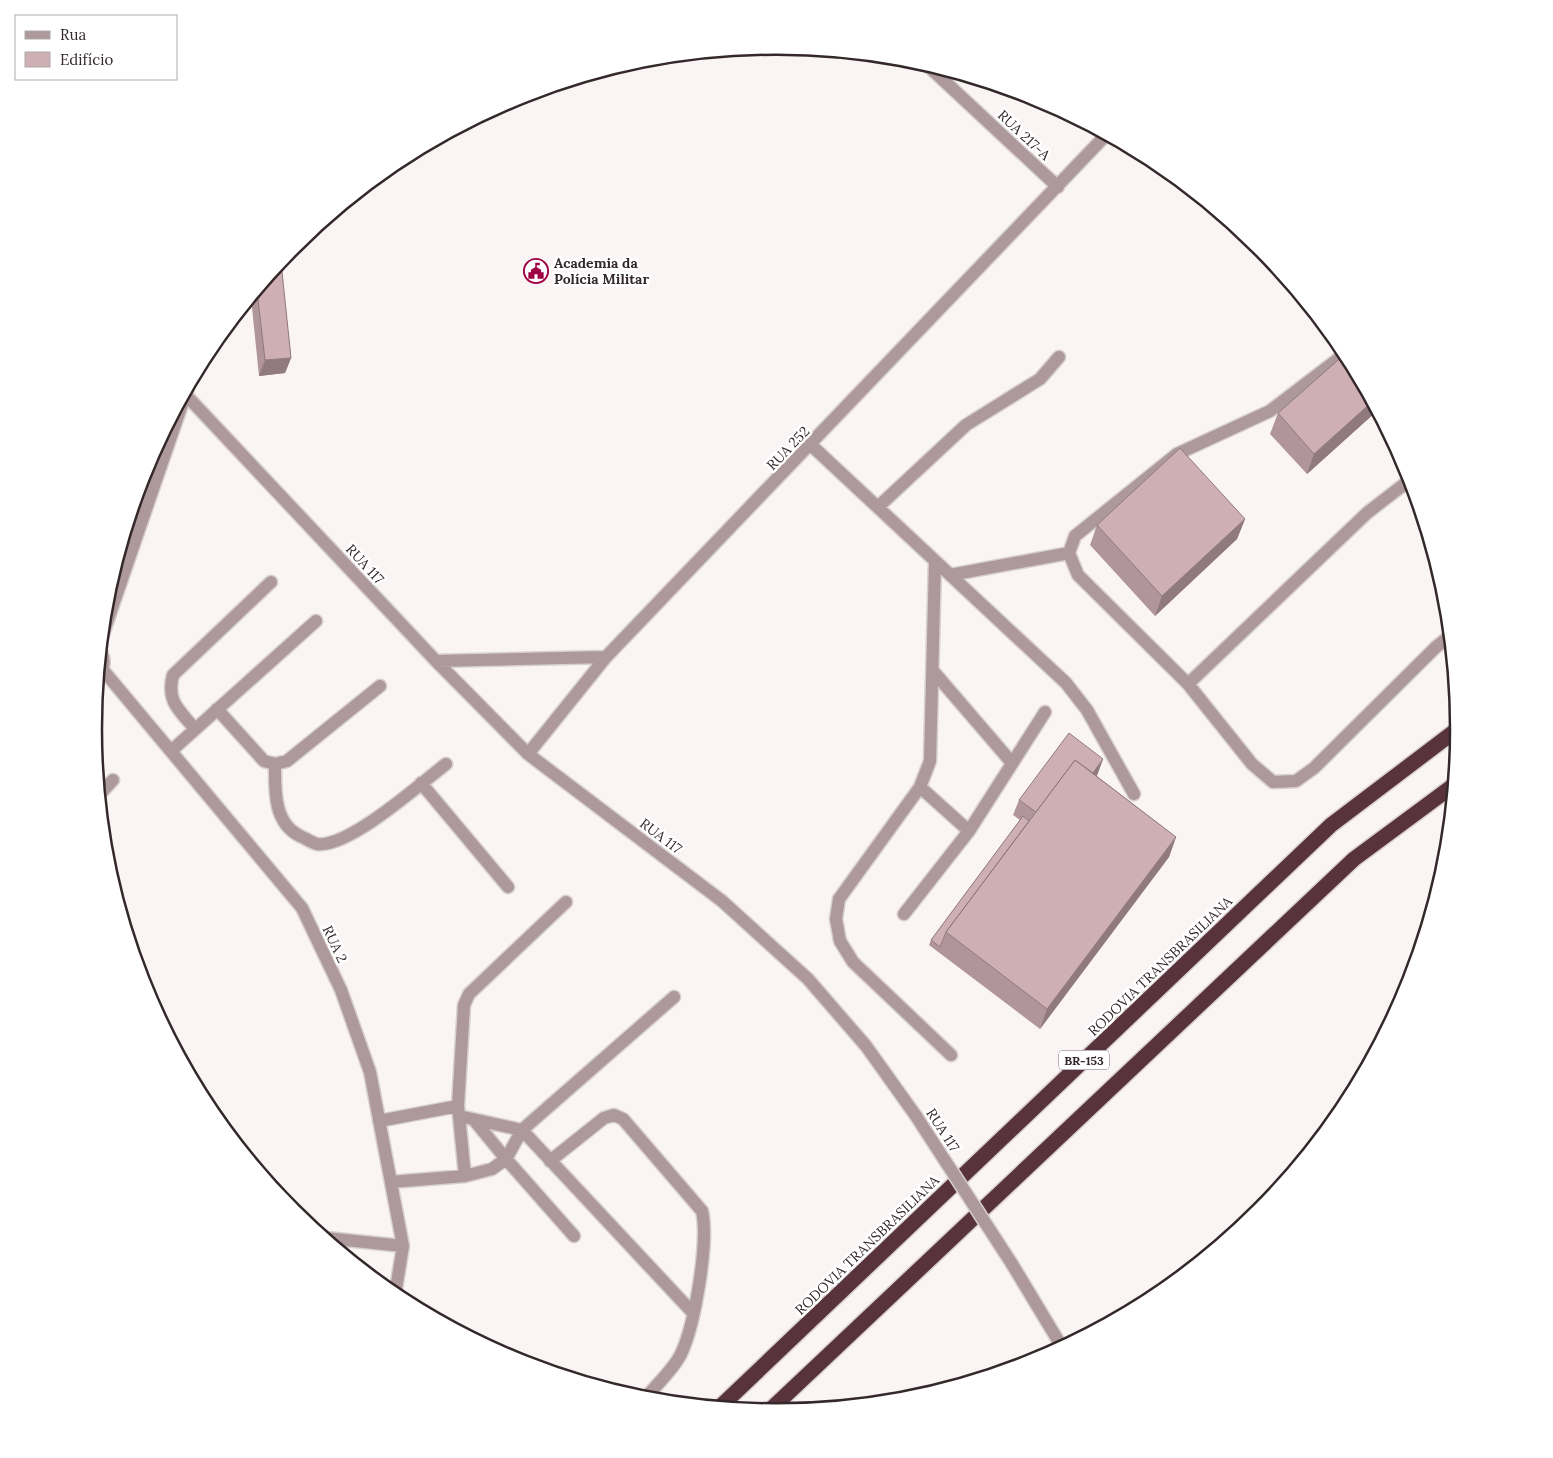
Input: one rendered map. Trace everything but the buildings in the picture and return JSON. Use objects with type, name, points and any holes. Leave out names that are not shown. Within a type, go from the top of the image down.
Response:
[{"type":"highway","name":"RODOVIA TRANSBRASILIANA","points":[[726,1401],[1331,825],[1450,735]]},
{"type":"highway","name":"BR-153","points":[[778,1403],[1354,859],[1447,790]]},
{"type":"street","name":"RUA 217-A","points":[[939,75],[1058,187]]},
{"type":"street","name":"RUA 252","points":[[528,754],[606,657],[811,446],[1102,139]]},
{"type":"street","points":[[878,508],[966,425],[1040,379],[1059,357]]},
{"type":"street","points":[[1339,358],[1270,411],[1177,454],[1075,536],[1069,553],[1078,575],[1188,684],[1252,764],[1273,782],[1296,781],[1314,768],[1445,641]]},
{"type":"street","name":"RUA 117","points":[[190,397],[436,661],[528,754],[722,901],[808,979],[866,1046],[916,1116],[1012,1264],[1058,1341]]},
{"type":"street","points":[[115,600],[175,426]]},
{"type":"street","points":[[811,446],[1066,683],[1087,710],[1134,794]]},
{"type":"street","points":[[1188,684],[1367,513],[1404,484]]},
{"type":"street","points":[[950,575],[1069,553]]},
{"type":"street","points":[[935,561],[930,761],[920,787],[839,899],[836,919],[840,941],[852,962],[951,1055]]},
{"type":"street","points":[[195,729],[174,703],[169,690],[173,675],[271,582]]},
{"type":"street","points":[[170,751],[316,621]]},
{"type":"street","points":[[436,661],[606,657]]},
{"type":"street","points":[[932,671],[1012,764]]},
{"type":"street","name":"RUA 2","points":[[105,676],[302,908],[340,990],[370,1072],[403,1246],[397,1285]]},
{"type":"street","points":[[217,709],[264,761],[275,764],[287,761],[380,686]]},
{"type":"street","points":[[904,914],[969,831],[1045,712]]},
{"type":"street","points":[[275,764],[275,798],[282,817],[295,834],[317,844],[337,842],[355,833],[446,764]]},
{"type":"street","points":[[105,788],[113,780]]},
{"type":"street","points":[[421,783],[508,887]]},
{"type":"street","points":[[920,787],[969,831]]},
{"type":"street","points":[[465,1176],[459,1111],[464,1005],[469,994],[566,902]]},
{"type":"street","points":[[391,1182],[465,1176],[492,1169],[506,1159],[522,1130],[674,997]]},
{"type":"street","points":[[379,1121],[459,1111],[474,1120],[522,1130],[693,1313]]},
{"type":"street","points":[[550,1161],[604,1118],[614,1115],[624,1120],[702,1211],[705,1224],[693,1313],[680,1356],[651,1391]]},
{"type":"street","points":[[474,1120],[574,1236]]},
{"type":"street","points":[[336,1239],[403,1246]]},
{"type":"place","name":"Academia da Polícia Militar","points":[[536,271]]}]
